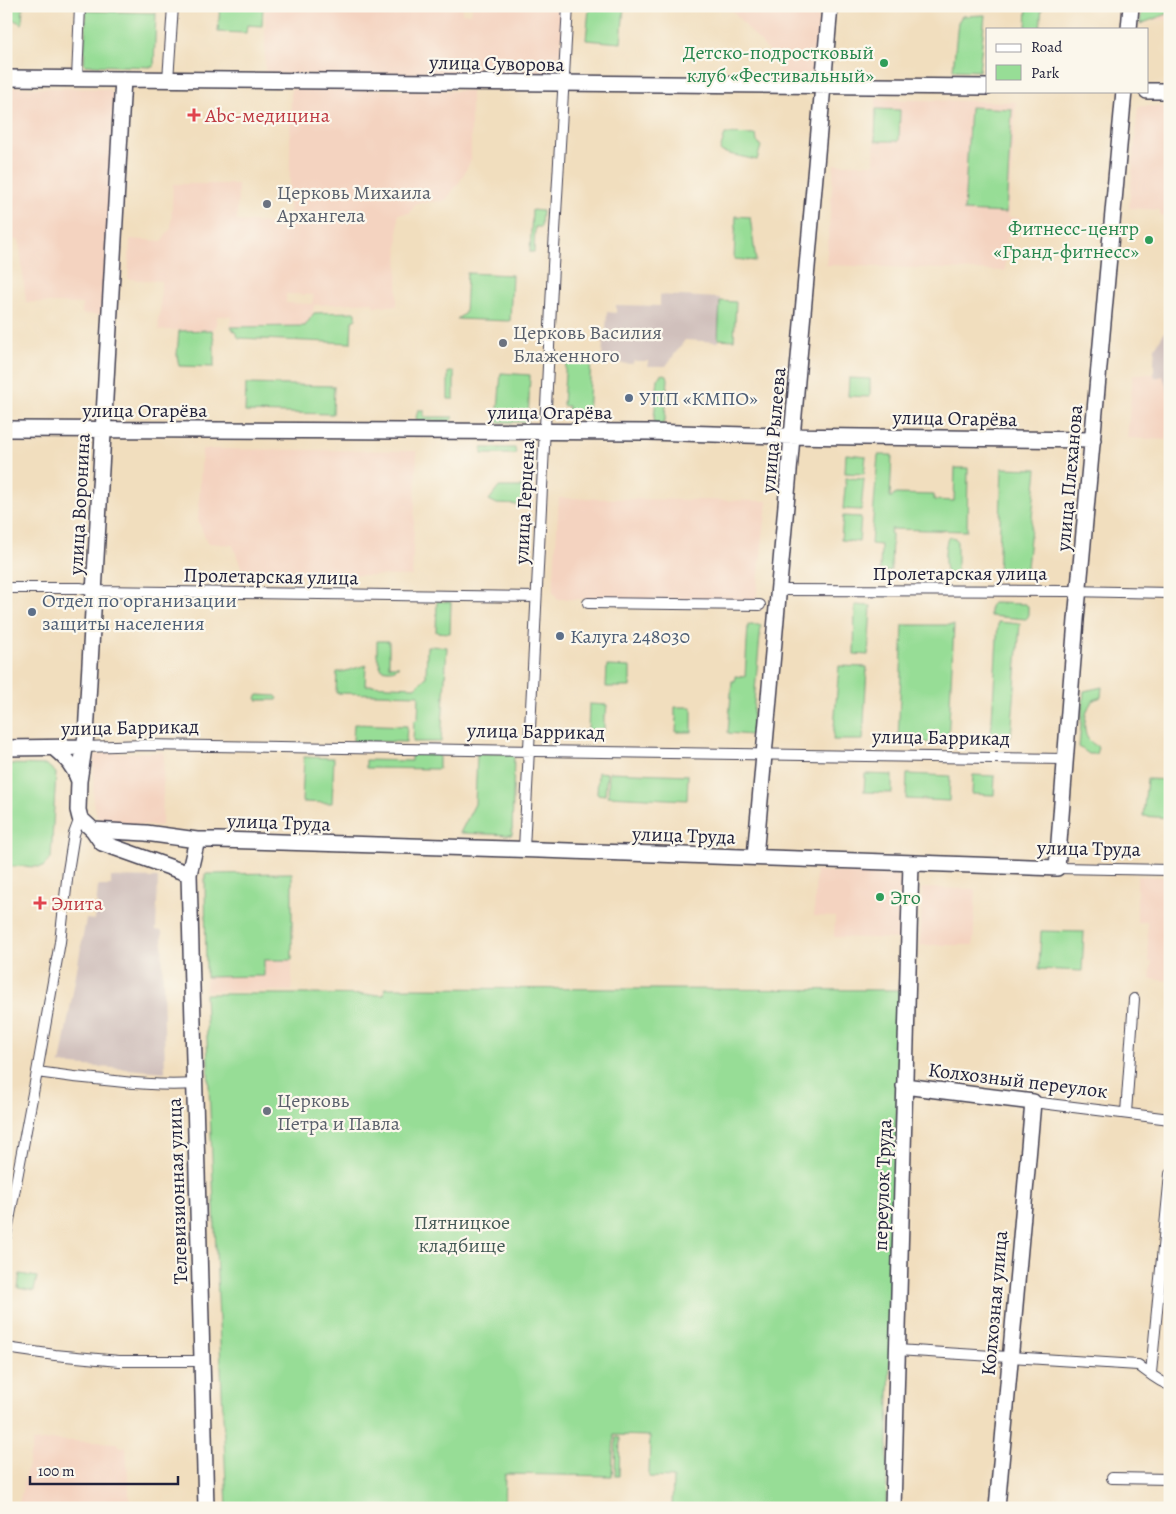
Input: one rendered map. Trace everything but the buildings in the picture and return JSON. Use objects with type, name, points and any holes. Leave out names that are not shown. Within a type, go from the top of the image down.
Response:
[{"type":"street","points":[[77,78],[80,6]]},
{"type":"street","points":[[168,80],[172,6]]},
{"type":"street","name":"улица Герцена","points":[[524,849],[562,84],[568,6]]},
{"type":"street","name":"улица Рылеева","points":[[755,857],[830,6]]},
{"type":"street","points":[[1129,28],[1131,6]]},
{"type":"street","name":"улица Суворова","points":[[6,78],[986,87]]},
{"type":"street","name":"улица Воронина","points":[[79,781],[86,747],[123,79]]},
{"type":"street","points":[[1148,91],[1170,91]]},
{"type":"street","name":"улица Плеханова","points":[[1056,868],[1064,759],[1124,92]]},
{"type":"street","name":"улица Огарёва","points":[[6,429],[676,433],[1093,440]]},
{"type":"street","name":"Пролетарская улица","points":[[6,588],[80,588],[94,591],[536,597]]},
{"type":"street","name":"Пролетарская улица","points":[[779,590],[1170,593]]},
{"type":"street","points":[[588,604],[760,605]]},
{"type":"street","name":"улица Баррикад","points":[[6,748],[144,745],[1064,759]]},
{"type":"street","points":[[54,748],[69,760],[76,770],[79,781],[78,810],[86,824],[102,843],[189,874]]},
{"type":"street","points":[[6,1236],[60,942],[74,834],[86,824]]},
{"type":"street","name":"улица Труда","points":[[86,824],[198,840],[524,849],[1056,868],[1170,870]]},
{"type":"street","name":"Телевизионная улица","points":[[198,840],[189,874],[206,1508]]},
{"type":"street","name":"переулок Труда","points":[[893,1508],[911,863]]},
{"type":"street","name":"Колхозный переулок","points":[[1126,1112],[1134,999]]},
{"type":"street","points":[[37,1072],[144,1084],[194,1084]]},
{"type":"street","name":"Колхозный переулок","points":[[904,1086],[1126,1112],[1170,1119]]},
{"type":"street","name":"Колхозная улица","points":[[997,1508],[1033,1102]]},
{"type":"street","points":[[1151,1373],[1170,1174]]},
{"type":"street","points":[[6,1348],[119,1361],[202,1361]]},
{"type":"street","points":[[897,1350],[1138,1365],[1151,1373],[1157,1380],[1170,1385]]},
{"type":"street","points":[[1112,1478],[1170,1479]]},
{"type":"shaded area","points":[[265,6],[463,6],[462,13],[471,14],[472,6],[564,6],[559,73],[554,76],[265,74]]},
{"type":"shaded area","points":[[728,6],[820,6],[816,72],[809,78],[777,78],[779,63]]},
{"type":"shaded area","points":[[1137,6],[1170,6],[1170,20],[1136,20]]},
{"type":"shaded area","points":[[6,87],[107,89],[112,92],[114,98],[103,315],[82,314],[82,304],[26,302],[19,240],[6,239]]},
{"type":"shaded area","points":[[291,89],[471,91],[471,160],[459,183],[445,201],[416,203],[410,213],[398,214],[397,306],[373,306],[373,302],[314,305],[310,321],[305,326],[231,327],[231,316],[217,316],[216,326],[212,330],[159,330],[158,317],[160,316],[161,281],[128,279],[130,239],[162,241],[171,228],[173,184],[238,184],[237,221],[289,224]],"holes":[[[286,294],[313,295],[313,304],[286,303]]]},
{"type":"shaded area","points":[[876,99],[1016,102],[1008,217],[1020,218],[1019,237],[1007,237],[1005,271],[826,265],[834,164],[874,164]]},
{"type":"shaded area","points":[[1138,106],[1170,107],[1170,217],[1160,216],[1160,210],[1129,208]]},
{"type":"shaded area","points":[[660,295],[720,298],[718,342],[685,340],[666,366],[648,366],[648,361],[634,361],[632,364],[605,362],[602,359],[607,312],[616,313],[616,305],[660,306]]},
{"type":"shaded area","points":[[1170,324],[1170,398],[1163,376],[1155,378],[1154,360],[1155,347]]},
{"type":"shaded area","points":[[1133,374],[1154,374],[1155,378],[1163,376],[1170,398],[1167,440],[1127,438]]},
{"type":"shaded area","points":[[202,449],[417,451],[412,576],[243,573],[233,545],[207,543],[198,520]]},
{"type":"shaded area","points":[[559,498],[767,501],[756,601],[557,599],[553,591]]},
{"type":"shaded area","points":[[164,752],[162,826],[108,823],[97,816],[93,802],[94,756],[102,753]]},
{"type":"shaded area","points":[[816,871],[896,875],[901,879],[903,888],[904,939],[834,937],[835,917],[814,916]]},
{"type":"shaded area","points":[[1137,876],[1170,877],[1170,981],[1150,979],[1152,962],[1149,962],[1147,922],[1137,922]]},
{"type":"shaded area","points":[[111,877],[158,878],[156,930],[162,931],[165,1072],[60,1064],[86,919],[95,920],[98,886],[111,886]]},
{"type":"shaded area","points":[[922,888],[976,889],[973,945],[920,945]]},
{"type":"shaded area","points":[[264,960],[292,960],[292,991],[206,991],[206,977],[264,976]]},
{"type":"shaded area","points":[[50,1440],[118,1443],[121,1447],[126,1446],[130,1508],[18,1508],[33,1442]]},
{"type":"green space","points":[[6,6],[23,6],[22,24],[6,16]]},
{"type":"green space","points":[[220,6],[263,6],[262,26],[247,25],[246,33],[218,32]]},
{"type":"green space","points":[[604,6],[624,6],[621,43],[586,40],[589,9],[604,10]]},
{"type":"green space","points":[[1027,6],[1042,6],[1040,28],[1026,28]]},
{"type":"green space","points":[[1170,8],[1170,13],[1140,24],[1141,11]]},
{"type":"green space","points":[[86,11],[156,13],[154,67],[84,65]]},
{"type":"green space","points":[[985,15],[979,71],[953,70],[958,22],[962,16]]},
{"type":"green space","points":[[970,107],[1012,109],[1006,213],[964,211]]},
{"type":"green space","points":[[876,109],[900,110],[899,141],[875,141]]},
{"type":"green space","points":[[725,134],[756,135],[757,142],[761,146],[757,160],[720,151]]},
{"type":"green space","points":[[532,210],[542,211],[541,227],[535,227],[534,252],[530,252]]},
{"type":"green space","points":[[736,216],[750,217],[756,261],[734,259]]},
{"type":"green space","points":[[467,273],[512,275],[510,321],[457,319],[465,313]]},
{"type":"green space","points":[[720,301],[736,302],[734,340],[718,339]]},
{"type":"green space","points":[[356,312],[356,319],[352,321],[351,343],[239,338],[231,327],[305,326],[314,313]]},
{"type":"green space","points":[[212,330],[214,367],[179,366],[177,355],[179,331]]},
{"type":"green space","points":[[566,357],[591,358],[588,419],[568,418],[568,406],[563,406]]},
{"type":"green space","points":[[448,372],[454,372],[454,399],[448,399]]},
{"type":"green space","points":[[501,373],[530,375],[528,422],[497,422]]},
{"type":"green space","points":[[660,375],[667,375],[668,379],[665,419],[664,423],[659,426],[655,423],[654,418],[658,379]]},
{"type":"green space","points":[[849,378],[870,379],[870,397],[848,396]]},
{"type":"green space","points":[[246,384],[334,386],[333,414],[245,412]]},
{"type":"green space","points":[[418,410],[424,410],[424,417],[454,417],[451,421],[418,421],[416,418]]},
{"type":"green space","points":[[482,448],[515,448],[516,454],[482,454]]},
{"type":"green space","points":[[846,454],[866,456],[864,474],[845,473]]},
{"type":"green space","points":[[878,455],[892,455],[890,497],[894,494],[934,495],[934,500],[954,501],[955,468],[968,468],[967,531],[891,529],[891,571],[880,571],[881,545],[871,544]]},
{"type":"green space","points":[[1002,468],[1037,469],[1026,577],[998,577]]},
{"type":"green space","points":[[846,478],[864,479],[861,510],[843,509]]},
{"type":"green space","points":[[499,487],[524,487],[524,505],[497,504],[489,500]]},
{"type":"green space","points":[[843,516],[861,517],[859,542],[841,540]]},
{"type":"green space","points":[[952,537],[957,542],[957,570],[956,574],[951,577],[947,575],[945,556],[948,538]]},
{"type":"green space","points":[[437,601],[451,602],[450,633],[436,632]]},
{"type":"green space","points":[[993,603],[1025,604],[1028,606],[1028,617],[1026,619],[990,616],[990,606]]},
{"type":"green space","points":[[855,605],[871,606],[868,655],[854,654]]},
{"type":"green space","points":[[998,622],[1020,624],[1011,737],[991,735]]},
{"type":"green space","points":[[748,625],[761,625],[751,735],[728,733],[732,681],[735,681],[735,676],[745,677]]},
{"type":"green space","points":[[903,625],[954,625],[948,743],[898,742]]},
{"type":"green space","points":[[377,641],[389,641],[389,666],[399,666],[397,668],[386,670],[381,668],[377,655]]},
{"type":"green space","points":[[427,646],[447,647],[441,742],[413,742],[414,721],[418,719],[419,695],[336,693],[337,672],[366,665],[365,685],[416,687],[426,677]]},
{"type":"green space","points":[[607,666],[630,667],[630,687],[606,687]]},
{"type":"green space","points":[[839,666],[867,667],[863,740],[833,740]]},
{"type":"green space","points":[[1102,687],[1101,697],[1092,702],[1086,716],[1086,735],[1098,747],[1096,754],[1089,754],[1079,747],[1084,691]]},
{"type":"green space","points":[[258,695],[276,696],[278,698],[277,700],[257,700]]},
{"type":"green space","points":[[589,704],[607,705],[606,714],[604,715],[604,730],[588,730]]},
{"type":"green space","points":[[675,707],[692,707],[692,732],[676,732],[677,717],[675,716]]},
{"type":"green space","points":[[354,724],[407,726],[406,742],[353,741]]},
{"type":"green space","points":[[477,753],[514,754],[512,835],[460,833],[475,804]]},
{"type":"green space","points":[[411,754],[439,754],[439,769],[366,768],[366,760],[411,761]]},
{"type":"green space","points":[[304,757],[334,758],[332,803],[302,802]]},
{"type":"green space","points":[[6,764],[47,765],[56,773],[51,858],[43,867],[6,866]]},
{"type":"green space","points":[[598,772],[607,773],[605,795],[597,794]]},
{"type":"green space","points":[[609,772],[688,775],[687,800],[608,796]]},
{"type":"green space","points":[[865,774],[892,775],[892,793],[864,792]]},
{"type":"green space","points":[[907,774],[950,776],[949,801],[906,799]]},
{"type":"green space","points":[[973,775],[995,776],[994,795],[972,794]]},
{"type":"green space","points":[[1147,779],[1170,780],[1170,818],[1143,816]]},
{"type":"green space","points":[[292,873],[292,960],[264,960],[264,976],[206,977],[205,874]]},
{"type":"green space","points":[[1041,931],[1084,932],[1082,971],[1039,969]]},
{"type":"green space","name":"Пятницкое кладбище","points":[[385,988],[900,990],[886,1508],[672,1508],[673,1478],[649,1477],[650,1436],[614,1435],[612,1476],[505,1474],[504,1508],[227,1508],[205,994],[384,995]]},
{"type":"green space","points":[[20,1274],[37,1277],[34,1291],[18,1288]]},
{"type":"green space","points":[[616,1437],[620,1438],[619,1476],[615,1476]]},
{"type":"place","name":"Детско-подростковый клуб «Фестивальный»","points":[[884,63]]},
{"type":"place","name":"Abc-медицина","points":[[194,115]]},
{"type":"place","name":"Церковь Михаила Архангела","points":[[267,204]]},
{"type":"place","name":"Фитнесс-центр «Гранд-фитнесс»","points":[[1149,240]]},
{"type":"place","name":"Церковь Василия Блаженного","points":[[503,343]]},
{"type":"place","name":"УПП «КМПО»","points":[[629,398]]},
{"type":"place","name":"Отдел по организации защиты населения","points":[[32,612]]},
{"type":"place","name":"Калуга 248030","points":[[560,636]]},
{"type":"place","name":"Эго","points":[[880,897]]},
{"type":"place","name":"Элита","points":[[40,903]]},
{"type":"place","name":"Церковь Петра и Павла","points":[[267,1111]]}]
